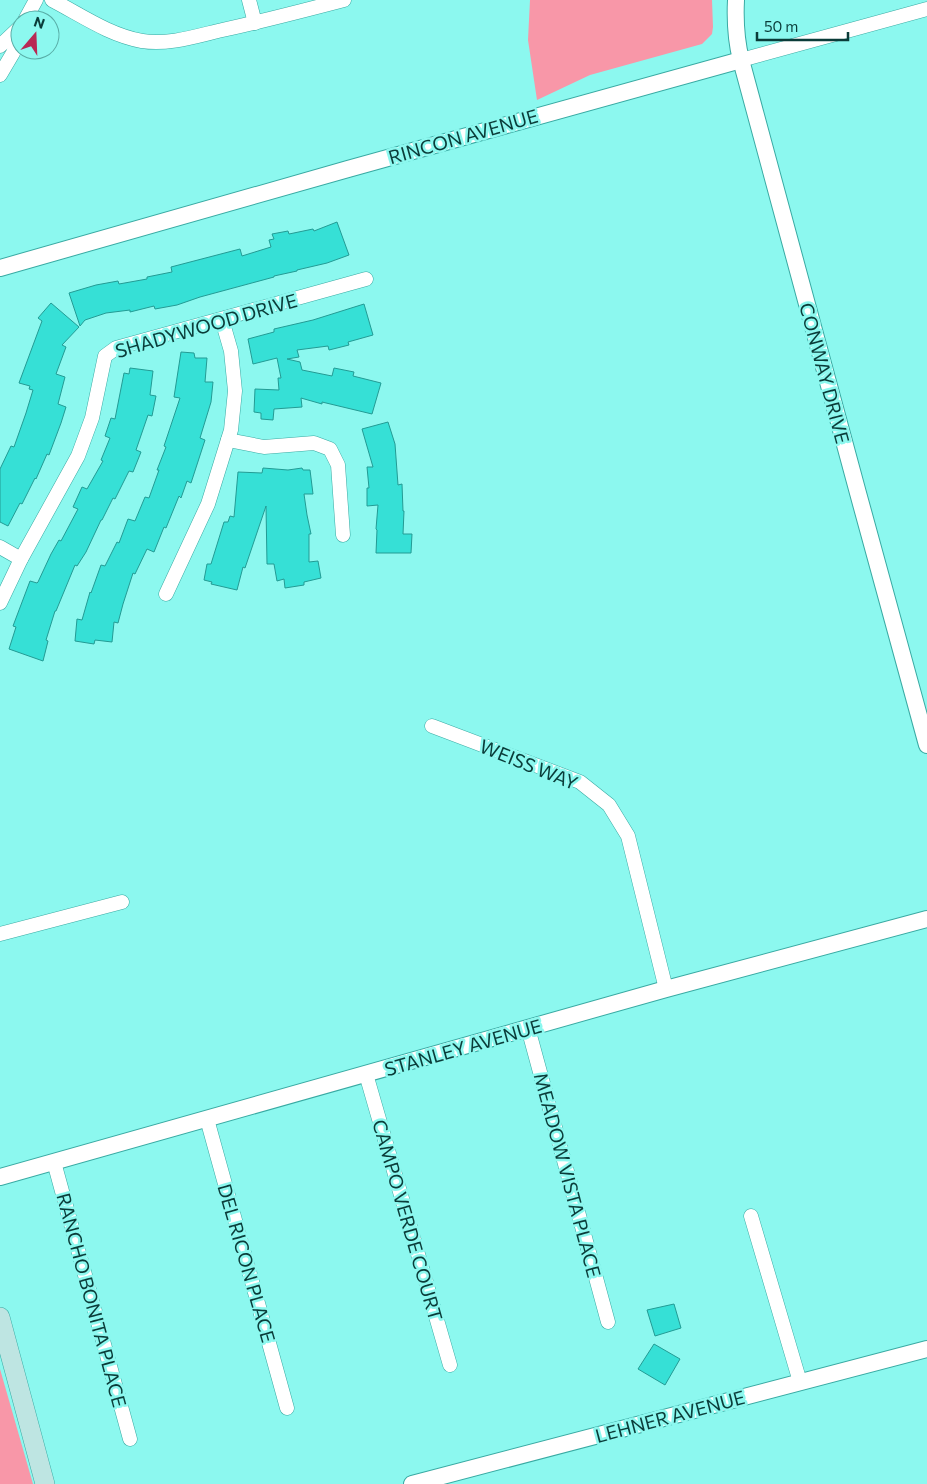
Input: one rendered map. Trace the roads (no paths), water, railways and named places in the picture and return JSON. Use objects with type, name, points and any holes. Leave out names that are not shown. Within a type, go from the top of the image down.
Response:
[{"type":"main road","points":[[0,1317],[45,1484]]},
{"type":"street","points":[[52,0],[122,36],[144,41],[172,42],[344,0]]},
{"type":"street","points":[[249,0],[255,23]]},
{"type":"street","name":"CONWAY DRIVE","points":[[736,0],[737,45],[924,719],[927,745]]},
{"type":"street","name":"RINCON AVENUE","points":[[0,268],[560,109],[927,9]]},
{"type":"street","points":[[0,46],[10,36]]},
{"type":"street","points":[[0,74],[10,57]]},
{"type":"street","name":"SHADYWOOD DRIVE","points":[[0,603],[21,559],[78,456],[92,418],[104,356],[116,348],[366,279]]},
{"type":"street","points":[[166,594],[208,504],[231,430],[235,391],[230,351],[222,320]]},
{"type":"street","points":[[228,440],[264,447],[314,442],[330,449],[338,465],[343,535]]},
{"type":"street","points":[[0,546],[21,559]]},
{"type":"street","name":"WEISS WAY","points":[[432,726],[580,782],[609,805],[628,836],[666,989]]},
{"type":"street","points":[[0,934],[122,902]]},
{"type":"street","name":"STANLEY AVENUE","points":[[0,1177],[666,989],[927,919]]},
{"type":"street","name":"MEADOW VISTA PLACE","points":[[528,1028],[608,1322]]},
{"type":"street","name":"CAMPO VERDE COURT","points":[[366,1074],[450,1365]]},
{"type":"street","name":"DEL RICON PLACE","points":[[206,1119],[287,1408]]},
{"type":"street","name":"RANCHO BONITA PLACE","points":[[54,1162],[130,1439]]},
{"type":"street","points":[[751,1216],[800,1382]]},
{"type":"street","name":"LEHNER AVENUE","points":[[412,1484],[927,1349]]}]
